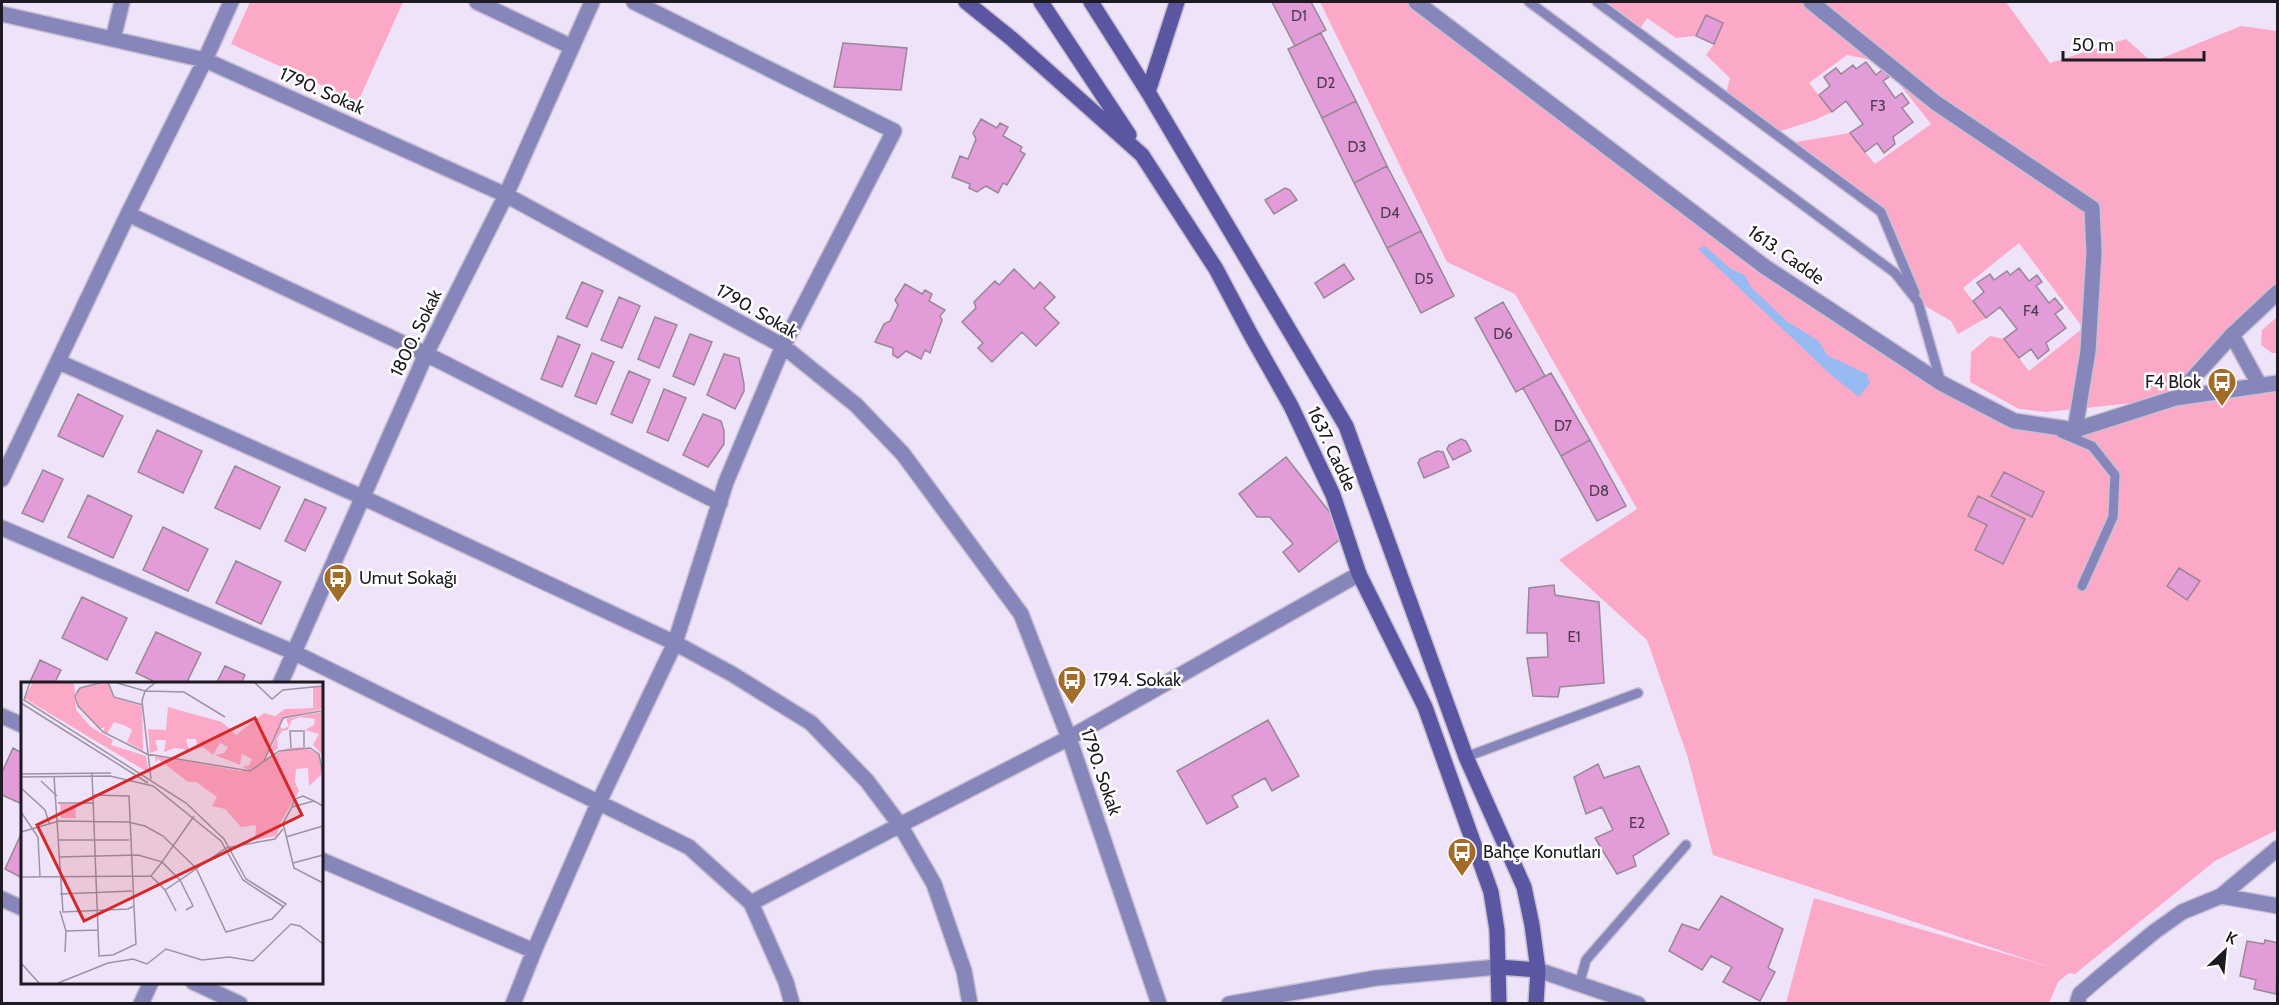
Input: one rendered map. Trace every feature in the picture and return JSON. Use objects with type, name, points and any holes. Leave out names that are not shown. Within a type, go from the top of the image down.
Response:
[{"type":"street","points":[[113,39],[122,2]]},
{"type":"street","points":[[2,479],[231,2]]},
{"type":"street","points":[[477,2],[572,47]]},
{"type":"street","name":"1800. Sokak","points":[[281,682],[426,354],[506,195],[592,2]]},
{"type":"street","points":[[513,1004],[598,804],[675,643],[726,482],[783,346],[894,131],[634,2]]},
{"type":"street","name":"1637. Cadde","points":[[966,2],[1012,39],[1142,155],[1216,269],[1291,406],[1333,495],[1359,574],[1425,707],[1491,892],[1497,930],[1499,1004]]},
{"type":"street","points":[[1041,2],[1142,155]]},
{"type":"street","name":"1637. Cadde","points":[[1091,2],[1148,92],[1346,426],[1466,757],[1524,887],[1538,970],[1536,1004]]},
{"type":"street","points":[[1148,92],[1177,2]]},
{"type":"street","name":"1613. Cadde","points":[[1416,2],[1765,267],[1941,383],[2014,420],[2075,430],[2175,398],[2277,383]]},
{"type":"street","points":[[1811,2],[1936,103],[2092,208],[2094,253],[2088,351],[2075,430]]},
{"type":"street","name":"1790. Sokak","points":[[2,14],[205,60],[506,195],[783,346],[856,405],[903,454],[1021,614],[1069,738],[1160,1004]]},
{"type":"street","points":[[128,214],[426,354],[720,503]]},
{"type":"street","points":[[2175,398],[2232,335],[2277,292]]},
{"type":"street","points":[[2232,335],[2260,386]]},
{"type":"street","points":[[59,362],[362,497],[675,643],[732,674],[811,723],[867,782],[900,825],[934,884],[964,971],[970,1004]]},
{"type":"street","points":[[2,528],[293,652],[689,847],[751,903],[786,982],[792,1004]]},
{"type":"street","points":[[751,903],[1069,738],[1359,574]]},
{"type":"street","points":[[2,716],[21,725]]},
{"type":"street","points":[[2077,1004],[2080,994],[2154,932],[2182,912],[2221,896],[2277,848]]},
{"type":"street","points":[[322,860],[534,951]]},
{"type":"street","points":[[2221,896],[2277,906]]},
{"type":"street","points":[[2,899],[21,908]]},
{"type":"street","points":[[1229,1004],[1376,978],[1498,967],[1538,970],[1638,1004]]},
{"type":"street","points":[[141,1004],[150,984]]},
{"type":"street","points":[[197,984],[240,1004]]},
{"type":"lane","points":[[1529,2],[1895,273],[1918,302]]},
{"type":"lane","points":[[1597,2],[1881,212],[1918,302],[1941,383]]},
{"type":"lane","points":[[2048,427],[2092,446],[2115,475],[2113,518],[2082,586]]},
{"type":"lane","points":[[1466,757],[1638,693]]},
{"type":"lane","points":[[1579,985],[1586,960],[1686,845]]},
{"type":"shaded area","points":[[250,2],[403,2],[358,102],[231,44]]},
{"type":"shaded area","points":[[1320,2],[1411,2],[1765,267],[2014,421],[2075,430],[2171,399],[2047,412],[2019,409],[1970,382],[1971,352],[1990,336],[2004,339],[2029,371],[2083,328],[2019,243],[1963,288],[1986,318],[1958,334],[1951,321],[1918,302],[1881,212],[1789,143],[1850,133],[1875,164],[1931,124],[1882,62],[1847,55],[1809,83],[1832,112],[1775,133],[1725,97],[1730,78],[1706,55],[1714,44],[1723,23],[1706,15],[1696,36],[1676,38],[1647,18],[1638,32],[1605,7],[1609,2],[2006,2],[2050,63],[2126,39],[2152,62],[2241,26],[2277,31],[2277,292],[2176,398],[2277,381],[2277,830],[2215,861],[2075,974],[2069,973],[2058,982],[2049,1003],[1786,1003],[1814,898],[2050,967],[1713,855],[1688,758],[1647,640],[1559,560],[1637,509],[1515,294],[1447,262]]},
{"type":"shaded area","points":[[2277,317],[2277,353],[2272,353],[2261,345],[2262,330]]},
{"type":"water","points":[[1705,246],[1731,269],[1745,275],[1751,287],[1788,322],[1819,341],[1827,355],[1867,374],[1870,383],[1859,397],[1831,375],[1698,249]]},
{"type":"building","points":[[1272,2],[1311,2],[1326,30],[1295,46]]},
{"type":"building","points":[[1706,15],[1723,23],[1714,44],[1696,36]]},
{"type":"building","points":[[1321,33],[1356,101],[1322,118],[1288,49]]},
{"type":"building","points":[[843,43],[907,48],[901,90],[834,87]]},
{"type":"building","points":[[1866,62],[1876,75],[1883,69],[1889,77],[1883,81],[1895,98],[1902,93],[1909,103],[1902,108],[1913,122],[1893,137],[1895,144],[1884,153],[1877,143],[1865,152],[1850,133],[1863,124],[1846,101],[1832,112],[1819,95],[1830,86],[1824,77],[1836,68],[1841,74],[1853,65],[1856,69]]},
{"type":"building","points":[[1356,101],[1387,166],[1354,183],[1322,118]]},
{"type":"building","points":[[981,119],[997,128],[1000,123],[1008,127],[1003,136],[1022,147],[1020,151],[1025,154],[1007,185],[1003,183],[998,193],[986,186],[977,192],[969,188],[970,184],[952,177],[960,156],[968,159],[976,139],[973,133]]},
{"type":"building","points":[[1387,166],[1421,231],[1387,248],[1354,183]]},
{"type":"building","points":[[1285,188],[1290,190],[1297,200],[1274,214],[1265,200]]},
{"type":"building","points":[[1421,231],[1454,296],[1421,313],[1387,248]]},
{"type":"building","points":[[1344,264],[1354,279],[1324,298],[1315,283]]},
{"type":"building","points":[[2019,268],[2029,281],[2037,275],[2042,282],[2036,286],[2049,303],[2055,298],[2063,308],[2055,314],[2066,328],[2046,343],[2049,350],[2038,359],[2031,349],[2019,358],[2004,339],[2017,329],[2000,307],[1986,318],[1973,301],[1984,292],[1977,283],[1990,274],[1994,280],[2007,271],[2010,275]]},
{"type":"building","points":[[1014,269],[1034,289],[1040,282],[1055,297],[1044,308],[1059,323],[1036,346],[1022,332],[992,362],[978,348],[983,343],[962,322],[976,308],[974,302],[995,281],[999,285]]},
{"type":"building","points":[[582,282],[603,291],[587,327],[566,318]]},
{"type":"building","points":[[905,284],[922,294],[925,290],[932,294],[929,301],[945,310],[940,316],[942,320],[930,353],[925,350],[921,359],[906,351],[898,358],[893,355],[893,348],[875,342],[884,324],[890,321],[898,305],[895,300]]},
{"type":"building","points":[[619,297],[640,306],[622,348],[601,340]]},
{"type":"building","points":[[1503,302],[1545,376],[1516,392],[1475,318]]},
{"type":"building","points":[[655,317],[677,325],[659,368],[638,359]]},
{"type":"building","points":[[690,334],[712,342],[694,385],[673,376]]},
{"type":"building","points":[[558,336],[580,345],[562,387],[541,379]]},
{"type":"building","points":[[592,353],[614,362],[596,404],[575,396]]},
{"type":"building","points":[[724,354],[739,358],[744,391],[735,409],[707,395]]},
{"type":"building","points":[[629,371],[650,380],[632,423],[611,414]]},
{"type":"building","points":[[1551,373],[1590,440],[1561,456],[1523,388]]},
{"type":"building","points":[[664,389],[686,398],[668,441],[647,432]]},
{"type":"building","points":[[78,394],[123,416],[103,457],[58,436]]},
{"type":"building","points":[[703,414],[721,421],[724,431],[724,444],[708,467],[683,455]]},
{"type":"building","points":[[157,430],[202,451],[183,493],[138,472]]},
{"type":"building","points":[[1461,439],[1466,441],[1471,451],[1453,460],[1447,449],[1449,445]]},
{"type":"building","points":[[1590,440],[1626,506],[1597,521],[1561,456]]},
{"type":"building","points":[[1437,451],[1443,452],[1449,467],[1424,478],[1418,463],[1420,459]]},
{"type":"building","points":[[1286,457],[1347,534],[1299,572],[1283,552],[1293,544],[1270,517],[1257,517],[1239,494]]},
{"type":"building","points":[[235,466],[280,487],[260,529],[215,508]]},
{"type":"building","points":[[43,470],[63,479],[43,522],[22,513]]},
{"type":"building","points":[[2004,472],[2044,492],[2032,517],[1991,496]]},
{"type":"building","points":[[88,495],[132,516],[113,558],[68,537]]},
{"type":"building","points":[[1978,496],[2025,519],[2003,564],[1975,550],[1987,525],[1968,516]]},
{"type":"building","points":[[305,499],[326,508],[305,551],[285,541]]},
{"type":"building","points":[[163,527],[208,549],[188,591],[143,570]]},
{"type":"building","points":[[236,561],[281,582],[261,624],[216,603]]},
{"type":"building","points":[[2179,568],[2200,581],[2187,600],[2167,586]]},
{"type":"building","points":[[1554,585],[1555,595],[1599,602],[1604,683],[1560,687],[1558,697],[1533,696],[1527,658],[1548,657],[1547,633],[1527,633],[1529,588]]},
{"type":"building","points":[[82,597],[127,618],[107,660],[62,638]]},
{"type":"building","points":[[156,632],[201,653],[187,682],[155,682],[136,673]]},
{"type":"building","points":[[40,660],[61,670],[55,682],[30,682]]},
{"type":"building","points":[[225,666],[245,675],[242,682],[217,682]]},
{"type":"building","points":[[1268,720],[1299,776],[1272,791],[1265,778],[1232,796],[1238,807],[1207,824],[1177,771]]},
{"type":"building","points":[[13,748],[21,752],[21,804],[2,795],[2,772]]},
{"type":"building","points":[[1598,764],[1604,778],[1639,766],[1669,834],[1633,856],[1636,866],[1617,874],[1595,838],[1613,830],[1602,807],[1586,814],[1574,777]]},
{"type":"building","points":[[21,834],[21,877],[5,869]]},
{"type":"building","points":[[1721,896],[1783,929],[1768,968],[1775,972],[1760,1001],[1723,982],[1732,967],[1711,956],[1702,970],[1669,951],[1682,924],[1699,930]]},
{"type":"building","points":[[2265,940],[2278,943],[2276,994],[2254,989],[2256,980],[2240,976],[2247,941],[2264,944]]},
{"type":"place","name":"F4 Blok","points":[[2222,408]]},
{"type":"place","name":"Umut Sokağı","points":[[338,604]]},
{"type":"place","name":"1794. Sokak","points":[[1072,706]]},
{"type":"place","name":"Bahçe Konutları","points":[[1462,878]]}]
